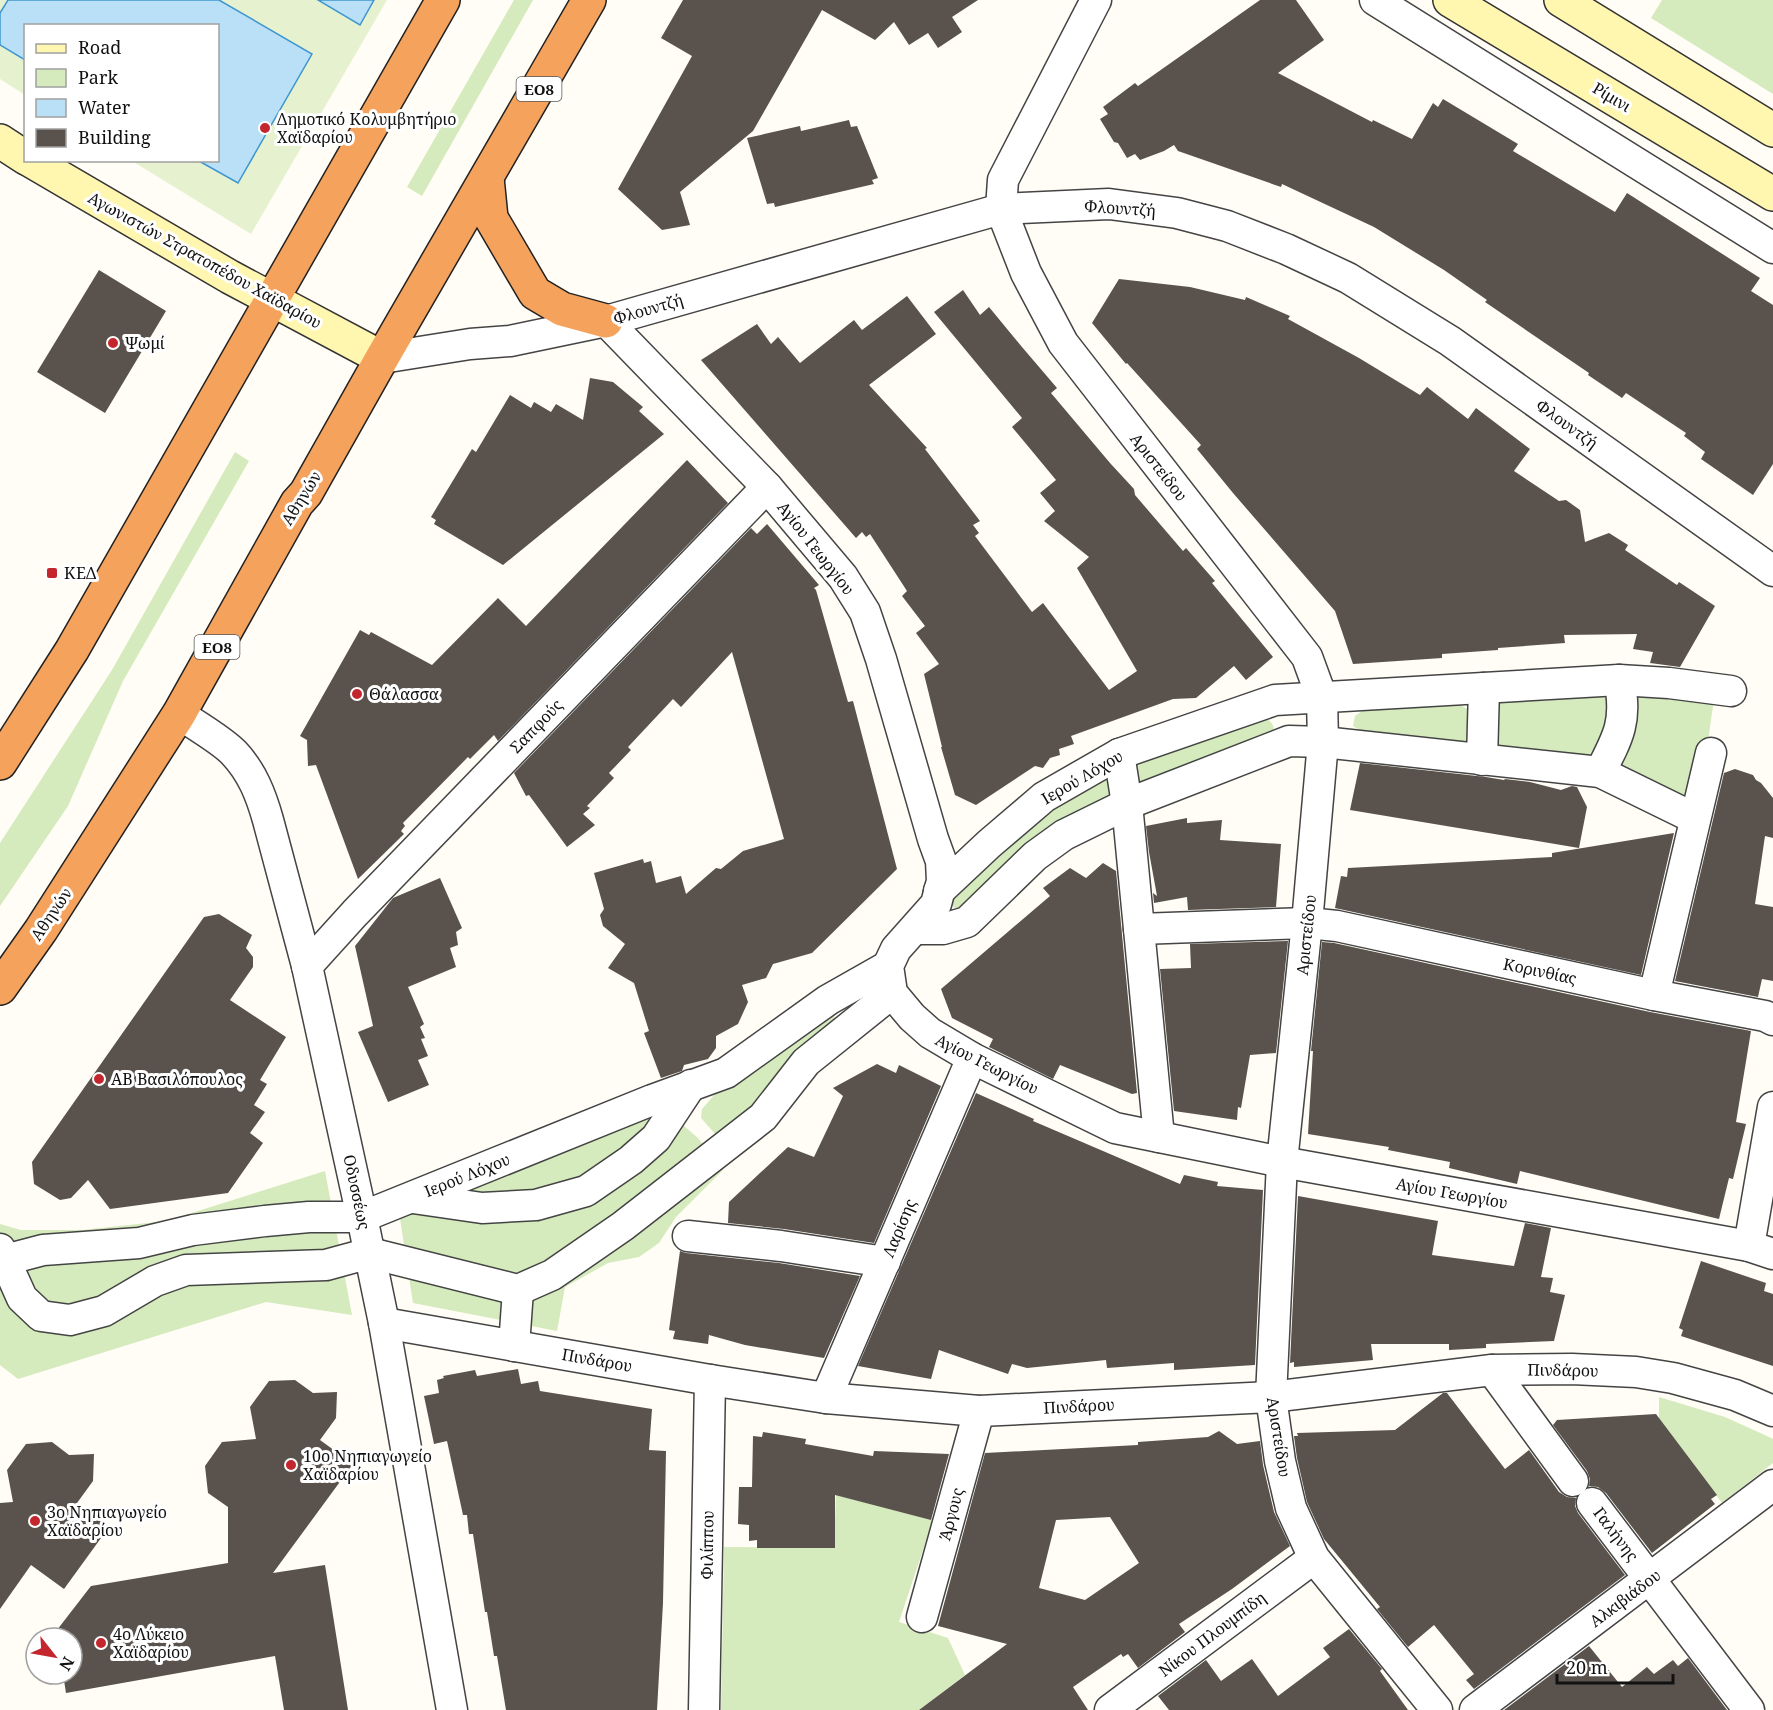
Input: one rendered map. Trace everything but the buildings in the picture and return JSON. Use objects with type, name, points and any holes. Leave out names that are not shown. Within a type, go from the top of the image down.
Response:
[{"type":"highway","points":[[0,764],[72,651],[443,0]]},
{"type":"highway","name":"Αθηνών","points":[[0,988],[41,930],[179,714],[297,503],[306,493],[589,0]]},
{"type":"highway","points":[[487,178],[491,218],[535,293],[562,309],[606,321]]},
{"type":"street","points":[[1000,209],[1003,180],[1096,0]]},
{"type":"street","points":[[1375,0],[1773,248]]},
{"type":"street","name":"Ρίμινι","points":[[1450,0],[1773,194]]},
{"type":"street","points":[[1561,0],[1773,130]]},
{"type":"street","points":[[0,141],[24,157]]},
{"type":"street","name":"Αγωνιστών Στρατοπέδου Χαϊδαρίου","points":[[33,162],[208,264],[382,358]]},
{"type":"street","name":"Φλουντζή","points":[[382,358],[470,344],[510,341],[606,321],[1000,209],[1109,204],[1177,213],[1227,226],[1286,249],[1338,273],[1450,341],[1771,565]]},
{"type":"street","name":"Αριστείδου","points":[[1000,209],[1026,273],[1063,343],[1307,657],[1322,698],[1323,742],[1282,1162],[1271,1397],[1280,1461],[1291,1508],[1314,1558],[1437,1710]]},
{"type":"street","name":"Αγίου Γεωργίου","points":[[606,321],[766,487],[843,577],[865,612],[941,861],[942,881],[936,904],[896,949],[890,980],[912,1017],[930,1034],[972,1058],[1115,1128],[1282,1162],[1761,1250]]},
{"type":"street","name":"Σαπφούς","points":[[307,966],[766,487]]},
{"type":"street","points":[[1600,772],[1611,752],[1623,720],[1623,698],[1619,680]]},
{"type":"street","name":"Ιερού Λόχου","points":[[939,891],[1044,797],[1119,754],[1275,700],[1619,680],[1669,683],[1731,691]]},
{"type":"street","points":[[1482,760],[1484,688]]},
{"type":"street","name":"Οδυσσέως","points":[[179,714],[233,751],[250,774],[262,798],[307,966],[370,1253],[452,1710]]},
{"type":"street","points":[[915,929],[943,928],[967,922],[1035,856],[1064,836],[1126,804],[1289,741],[1323,742],[1600,772],[1695,818]]},
{"type":"street","points":[[1654,995],[1711,753]]},
{"type":"street","points":[[1119,754],[1159,1137]]},
{"type":"street","name":"Κορινθίας","points":[[1139,929],[1307,923],[1337,926],[1654,995],[1765,1016],[1773,1020]]},
{"type":"street","points":[[3,1254],[22,1298],[41,1316],[70,1320],[104,1311],[155,1281],[186,1270],[326,1265],[370,1253],[518,1290],[552,1275],[623,1226],[763,1117],[806,1062],[890,980]]},
{"type":"street","name":"Ιερού Λόχου","points":[[3,1254],[139,1243],[193,1230],[254,1222],[309,1217],[362,1216],[726,1073],[828,1000],[890,980]]},
{"type":"street","name":"Λαρίσης","points":[[826,1398],[972,1058]]},
{"type":"street","points":[[410,1197],[482,1208],[536,1205],[586,1191],[631,1160],[656,1138],[691,1085]]},
{"type":"street","points":[[1761,1250],[1773,1107]]},
{"type":"street","points":[[656,1138],[687,1176]]},
{"type":"street","points":[[688,1236],[782,1246],[885,1262]]},
{"type":"street","points":[[139,1243],[155,1281]]},
{"type":"street","points":[[514,1346],[518,1290]]},
{"type":"street","name":"Πινδάρου","points":[[384,1323],[826,1398],[979,1412],[1271,1397],[1492,1370],[1572,1369],[1636,1372],[1673,1378],[1735,1395],[1773,1411]]},
{"type":"street","name":"Γαλήνης","points":[[1492,1370],[1749,1710]]},
{"type":"street","name":"Φιλίππου","points":[[704,1710],[710,1380]]},
{"type":"street","name":"Άργους","points":[[922,1617],[979,1412]]},
{"type":"street","name":"Αλκιβιάδου","points":[[1475,1710],[1773,1485]]},
{"type":"street","name":"Νίκου Πλουμπίδη","points":[[1110,1710],[1314,1558]]},
{"type":"green space","name":"Δημοτικό Κολυμβητήριο Χαϊδαρίου","points":[[0,0],[387,0],[251,234],[134,162],[219,162],[219,24],[24,24],[24,94],[0,79]]},
{"type":"green space","points":[[514,0],[533,0],[422,196],[407,187]]},
{"type":"green space","points":[[1662,0],[1773,0],[1773,94],[1651,18]]},
{"type":"green space","points":[[235,452],[249,461],[123,681],[68,806],[0,906],[0,843],[112,670]]},
{"type":"green space","points":[[1602,689],[1611,696],[1617,710],[1588,757],[1499,748],[1494,743],[1499,699],[1547,701]]},
{"type":"green space","points":[[1634,689],[1714,699],[1709,734],[1691,806],[1620,771],[1622,745]]},
{"type":"green space","points":[[1458,703],[1470,711],[1469,739],[1463,747],[1367,735],[1353,726],[1355,716],[1367,708]]},
{"type":"green space","points":[[1263,716],[1273,725],[1273,738],[1141,791],[1132,764]]},
{"type":"green space","points":[[1106,776],[1114,781],[1113,793],[1103,802],[958,911],[951,904],[954,894],[1017,825]]},
{"type":"green space","points":[[828,1010],[834,1014],[835,1024],[758,1110],[717,1136],[701,1118],[702,1109],[714,1095],[757,1067]]},
{"type":"green space","points":[[662,1107],[698,1138],[723,1170],[676,1217],[659,1243],[639,1257],[608,1263],[565,1287],[557,1331],[413,1303],[399,1212]]},
{"type":"green space","points":[[325,1171],[352,1315],[266,1302],[18,1379],[0,1365],[0,1224],[21,1230],[82,1230],[166,1221]]},
{"type":"green space","points":[[1659,1397],[1725,1417],[1773,1439],[1773,1463],[1722,1503],[1659,1419]]},
{"type":"green space","points":[[836,1495],[933,1520],[899,1622],[948,1638],[965,1675],[919,1710],[721,1710],[724,1547],[834,1548]]},
{"type":"water","points":[[8,0],[219,0],[312,54],[238,183],[201,162],[219,162],[219,24],[24,24],[24,59],[0,45],[0,13]]},
{"type":"water","points":[[318,0],[374,0],[360,25]]},
{"type":"place","name":"Δημοτικό Κολυμβητήριο Χαϊδαρίου","points":[[265,128]]},
{"type":"place","name":"Ψωμί","points":[[113,343]]},
{"type":"place","name":"ΚΕΔ","points":[[52,573]]},
{"type":"place","name":"Θάλασσα","points":[[357,694]]},
{"type":"place","name":"ΑΒ Βασιλόπουλος","points":[[99,1079]]},
{"type":"place","name":"10ο Νηπιαγωγείο Χαϊδαρίου","points":[[291,1465]]},
{"type":"place","name":"3ο Νηπιαγωγείο Χαϊδαρίου","points":[[35,1521]]},
{"type":"place","name":"4ο Λύκειο Χαϊδαρίου","points":[[101,1643]]}]
